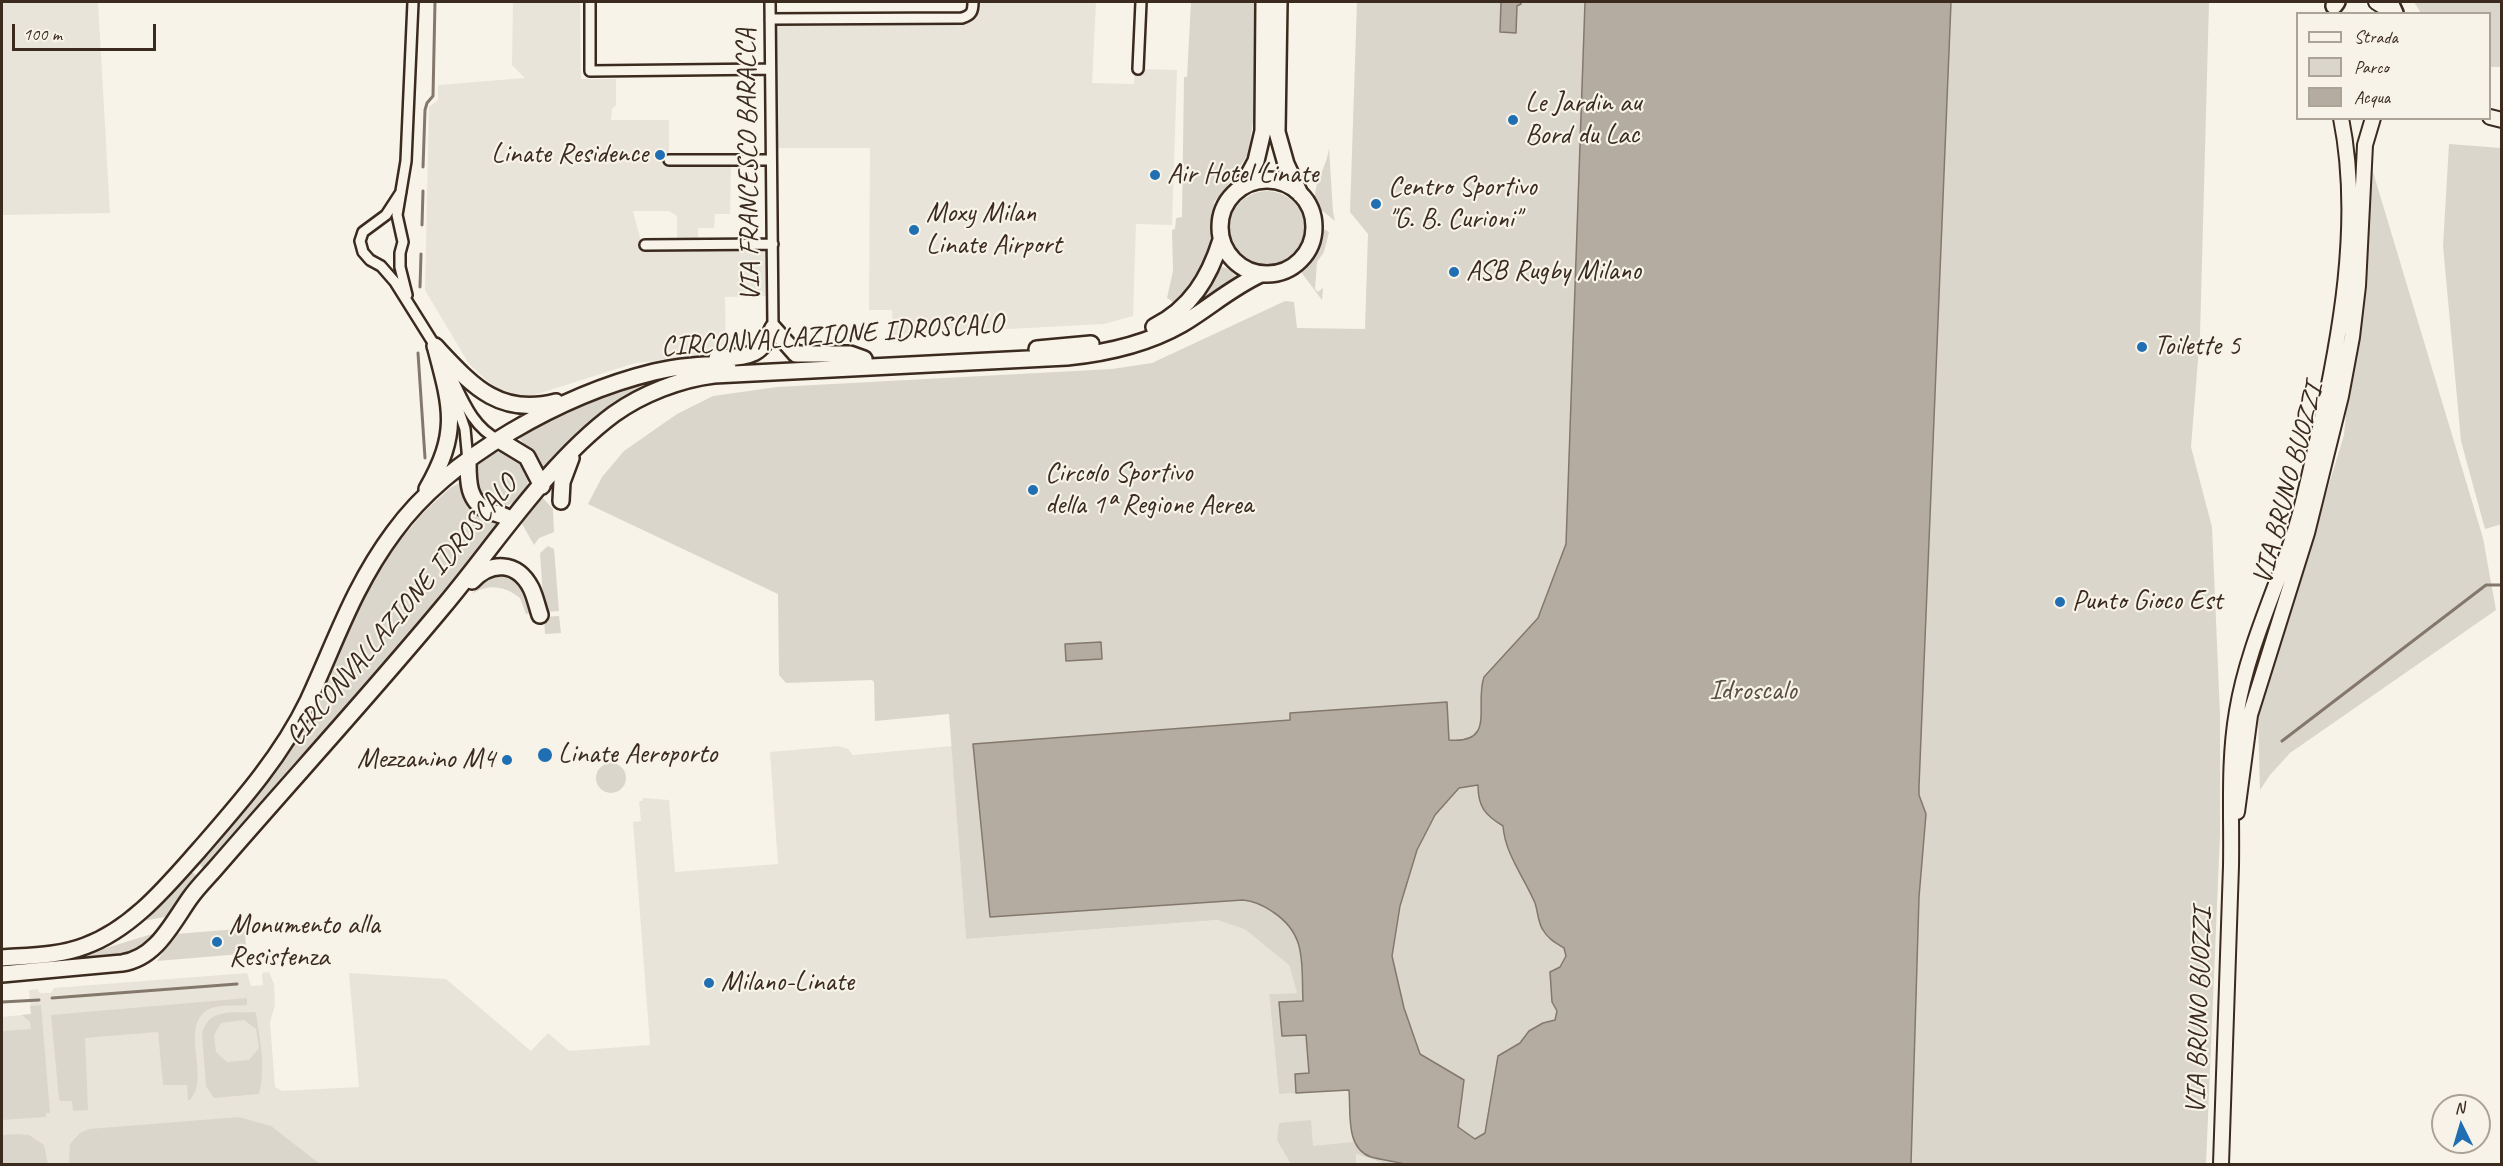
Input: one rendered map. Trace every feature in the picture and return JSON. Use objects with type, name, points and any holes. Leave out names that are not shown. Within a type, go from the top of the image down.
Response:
[{"type":"main road","points":[[1264,2],[1263,131],[1256,161],[1242,186],[1224,206],[1219,223],[1221,240],[1236,263],[1261,274],[1280,273],[1299,262],[1311,245],[1314,224],[1312,214],[1286,164],[1277,132],[1279,2]]},
{"type":"main road","points":[[2376,2],[2393,9]]},
{"type":"main road","name":"VIA BRUNO BUOZZI","points":[[2221,1164],[2231,859],[2230,790],[2234,730],[2239,699],[2254,647],[2298,521],[2329,391],[2337,346],[2347,247],[2349,184],[2347,151],[2340,120]]},
{"type":"main road","name":"VIA BRUNO BUOZZI","points":[[2231,859],[2250,715],[2307,533],[2341,396],[2352,337],[2358,286],[2365,144],[2372,120]]},
{"type":"main road","points":[[1242,186],[1263,180],[1274,180],[1284,183],[1300,194]]},
{"type":"main road","name":"CIRCONVALLAZIONE IDROSCALO","points":[[2,958],[56,954],[88,945],[148,906],[245,798],[289,734],[307,702],[344,614],[359,585],[394,531],[420,502],[468,462],[544,413],[605,388],[654,372],[676,368],[1067,347],[1112,340],[1168,320],[1191,299],[1211,269],[1221,240]]},
{"type":"main road","name":"CIRCONVALLAZIONE IDROSCALO","points":[[2,975],[137,960],[159,942],[191,897],[443,607],[512,520],[582,441],[614,414],[634,402],[676,384],[706,376],[758,371],[1066,357],[1117,350],[1183,323],[1238,285],[1261,274]]},
{"type":"main road","points":[[676,368],[703,359],[750,356],[758,352],[767,341],[773,328],[794,353],[850,354],[864,359]]},
{"type":"main road","points":[[435,346],[471,384],[486,394],[506,402],[525,405],[547,404],[605,388]]},
{"type":"main road","points":[[420,502],[441,465],[450,430],[449,401],[435,346]]},
{"type":"main road","points":[[499,440],[527,457],[542,486]]},
{"type":"main road","points":[[561,501],[562,482],[567,466],[582,441]]},
{"type":"main road","points":[[468,462],[468,485],[476,501],[486,510],[512,520]]},
{"type":"main road","points":[[443,607],[481,571],[503,567],[517,571],[523,577],[531,588],[540,615]]},
{"type":"main road","points":[[197,851],[194,859],[196,869],[205,874],[214,870]]},
{"type":"street","points":[[410,304],[401,275],[399,254],[403,242],[398,229],[397,213],[406,161],[413,2]]},
{"type":"street","points":[[590,2],[590,71],[770,69]]},
{"type":"street","name":"VIA FRANCESCO BARACCA","points":[[770,2],[773,328]]},
{"type":"street","points":[[770,19],[962,18],[968,16],[973,10],[973,2]]},
{"type":"street","points":[[1138,69],[1141,2]]},
{"type":"street","points":[[669,160],[771,160]]},
{"type":"street","points":[[401,192],[389,211],[365,229],[360,241],[364,254],[392,277],[435,346],[473,418],[486,432],[499,440]]},
{"type":"street","points":[[377,221],[390,223],[398,229]]},
{"type":"street","points":[[645,245],[773,244]]},
{"type":"street","points":[[377,263],[391,261],[399,254]]},
{"type":"street","points":[[435,346],[464,424],[468,462]]},
{"type":"shaded area","points":[[2,2],[98,2],[110,213],[2,215]]},
{"type":"shaded area","points":[[513,2],[580,2],[581,79],[616,79],[616,105],[612,109],[611,120],[669,120],[669,159],[731,160],[730,214],[715,214],[714,228],[698,228],[698,244],[773,244],[773,296],[725,297],[726,351],[635,363],[528,397],[496,389],[469,364],[425,290],[429,107],[438,100],[438,85],[525,78],[512,65]],"holes":[[[633,211],[669,211],[677,216],[677,245],[642,245]]]},
{"type":"shaded area","points":[[973,2],[1096,2],[1092,83],[1134,84],[1135,69],[1177,70],[1172,225],[1136,224],[1133,316],[1104,324],[893,335],[892,310],[869,310],[870,148],[771,148],[770,19],[968,16]]},
{"type":"shaded area","points":[[839,746],[848,749],[853,755],[952,746],[966,939],[1219,920],[1246,930],[1289,965],[1297,993],[1269,994],[1279,1094],[1349,1089],[1355,1154],[1385,1164],[2,1164],[2,1017],[31,1014],[29,990],[37,989],[40,993],[51,993],[54,988],[247,973],[251,986],[263,985],[262,973],[269,972],[274,984],[275,1005],[270,1022],[275,1087],[282,1091],[359,1087],[349,973],[446,979],[531,1051],[548,1033],[569,1051],[650,1045],[633,822],[641,821],[639,801],[643,798],[669,800],[675,872],[778,864],[770,752]]},
{"type":"green space","points":[[1191,2],[1257,2],[1254,116],[1248,154],[1225,190],[1214,202],[1211,222],[1213,255],[1182,300],[1173,302],[1167,298],[1173,271],[1172,230],[1175,229],[1176,218],[1182,217],[1184,77],[1187,77]]},
{"type":"green space","name":"Idroscalo","points":[[1357,2],[2209,2],[2200,335],[2191,447],[2212,527],[2220,714],[2220,835],[2206,1164],[1385,1164],[1356,1154],[1356,1164],[1291,1164],[1277,1140],[1279,1123],[1311,1120],[1313,1146],[1353,1142],[1349,1090],[1279,1094],[1269,994],[1297,993],[1289,965],[1246,930],[1218,920],[966,939],[949,714],[875,721],[874,682],[872,680],[786,683],[779,675],[778,594],[588,504],[602,477],[624,451],[677,414],[713,396],[777,387],[1112,369],[1152,363],[1285,301],[1294,302],[1297,328],[1365,329],[1368,234],[1350,212]]},
{"type":"green space","points":[[2414,2],[2501,2],[2501,67],[2491,67],[2491,12],[2420,12]]},
{"type":"green space","points":[[2449,144],[2501,148],[2502,524],[2485,529],[2461,441],[2443,246]]},
{"type":"green space","points":[[1329,148],[1335,221],[1315,205],[1316,189]]},
{"type":"green space","points":[[2370,162],[2483,538],[2496,610],[2290,753],[2260,790],[2258,716],[2344,435]]},
{"type":"green space","points":[[1267,191],[1282,194],[1294,202],[1302,214],[1305,229],[1302,244],[1294,256],[1282,264],[1267,267],[1252,264],[1240,256],[1232,244],[1229,229],[1232,214],[1240,202],[1252,194]]},
{"type":"green space","points":[[1324,229],[1329,232],[1324,252],[1317,262],[1315,289],[1318,292],[1323,288],[1322,300],[1301,272],[1318,251]]},
{"type":"green space","points":[[1219,266],[1229,269],[1237,278],[1185,316],[1212,281]]},
{"type":"green space","points":[[681,375],[600,416],[542,471],[535,456],[519,438],[576,406],[618,390]]},
{"type":"green space","points":[[496,452],[506,452],[516,456],[524,464],[528,479],[524,494],[516,502],[506,506],[496,506],[486,502],[478,494],[474,484],[474,474],[478,464],[486,456]]},
{"type":"green space","points":[[461,482],[463,491],[498,521],[498,526],[438,604],[208,867],[201,867],[199,859],[250,802],[277,763],[365,589],[423,513],[450,488]]},
{"type":"green space","points":[[542,497],[553,509],[554,532],[539,538],[534,545],[521,522]]},
{"type":"green space","points":[[548,546],[554,549],[559,611],[544,612],[540,553]]},
{"type":"green space","points":[[497,574],[505,575],[517,582],[532,613],[526,614],[520,598],[496,587],[484,588],[472,594],[484,579]]},
{"type":"green space","points":[[559,616],[561,633],[545,634],[544,617]]},
{"type":"green space","points":[[611,763],[617,764],[625,772],[625,784],[617,792],[611,793],[605,792],[597,784],[596,778],[597,772],[605,764]]},
{"type":"green space","points":[[190,870],[199,878],[170,916],[137,922]]},
{"type":"green space","points":[[237,929],[245,931],[246,949],[241,954],[157,961],[176,934]]},
{"type":"green space","points":[[152,934],[157,937],[130,956],[47,963],[67,960]]},
{"type":"green space","points":[[247,998],[247,1005],[215,1007],[206,1011],[199,1019],[195,1030],[198,1080],[196,1091],[190,1100],[188,1100],[187,1085],[163,1085],[158,1032],[85,1038],[88,1110],[73,1111],[72,1101],[59,1099],[51,1015]]},
{"type":"green space","points":[[41,1005],[50,1113],[46,1113],[46,1117],[2,1120],[2,1031],[31,1029],[30,1022],[22,1015],[31,1014],[30,1006]]},
{"type":"green space","points":[[254,1012],[261,1044],[259,1094],[214,1098],[206,1086],[202,1034],[205,1026],[215,1016],[222,1014]],"holes":[[[244,1020],[256,1029],[259,1048],[249,1060],[227,1062],[216,1052],[214,1035],[221,1023]]]},
{"type":"green space","points":[[239,1117],[271,1126],[320,1164],[69,1164],[70,1144],[80,1133],[89,1129]]},
{"type":"green space","points":[[2,1135],[29,1135],[44,1145],[48,1164],[2,1164]]},
{"type":"water","points":[[1501,2],[1521,2],[1517,6],[1516,33],[1500,32]]},
{"type":"water","name":"Idroscalo","points":[[1585,2],[1951,2],[1919,786],[1919,795],[1926,814],[1919,897],[1911,1164],[1404,1164],[1371,1157],[1357,1146],[1353,1138],[1349,1090],[1296,1093],[1295,1074],[1309,1073],[1306,1035],[1282,1036],[1279,1002],[1303,1001],[1302,963],[1292,931],[1284,921],[1262,905],[1243,900],[990,917],[973,744],[1290,720],[1290,713],[1447,702],[1449,740],[1464,740],[1473,736],[1479,729],[1484,677],[1538,618],[1566,544]],"holes":[[[1478,785],[1479,799],[1484,810],[1503,826],[1507,846],[1535,903],[1541,927],[1550,938],[1564,948],[1566,956],[1560,967],[1550,972],[1552,1002],[1557,1011],[1555,1020],[1543,1023],[1529,1031],[1520,1043],[1498,1056],[1485,1133],[1475,1139],[1458,1127],[1464,1080],[1420,1054],[1404,1008],[1392,956],[1400,906],[1417,850],[1435,815],[1459,788]]]},
{"type":"water","points":[[1101,642],[1102,659],[1066,661],[1065,644]]},
{"type":"waterway","points":[[423,167],[425,110],[433,96],[435,2]]},
{"type":"waterway","points":[[422,225],[423,191]]},
{"type":"waterway","points":[[420,287],[421,254]]},
{"type":"waterway","points":[[418,353],[425,458]]},
{"type":"waterway","points":[[2282,741],[2486,585],[2502,585]]},
{"type":"waterway","points":[[52,998],[237,984]]},
{"type":"waterway","points":[[2,1002],[39,1000]]},
{"type":"place","name":"Le Jardin au Bord du Lac","points":[[1513,120]]},
{"type":"place","name":"Linate Residence","points":[[660,155]]},
{"type":"place","name":"Air Hotel Linate","points":[[1155,175]]},
{"type":"place","name":"Centro Sportivo \"G. B. Curioni\"","points":[[1376,204]]},
{"type":"place","name":"Moxy Milan Linate Airport","points":[[914,230]]},
{"type":"place","name":"ASB Rugby Milano","points":[[1454,272]]},
{"type":"place","name":"Toilette 5","points":[[2142,347]]},
{"type":"place","name":"Circolo Sportivo della 1ª Regione Aerea","points":[[1033,490]]},
{"type":"place","name":"Punto Gioco Est","points":[[2060,602]]},
{"type":"place","name":"Linate Aeroporto","points":[[545,755]]},
{"type":"place","name":"Mezzanino M4","points":[[507,760]]},
{"type":"place","name":"Monumento alla Resistenza","points":[[217,942]]},
{"type":"place","name":"Milano-Linate","points":[[709,983]]}]
